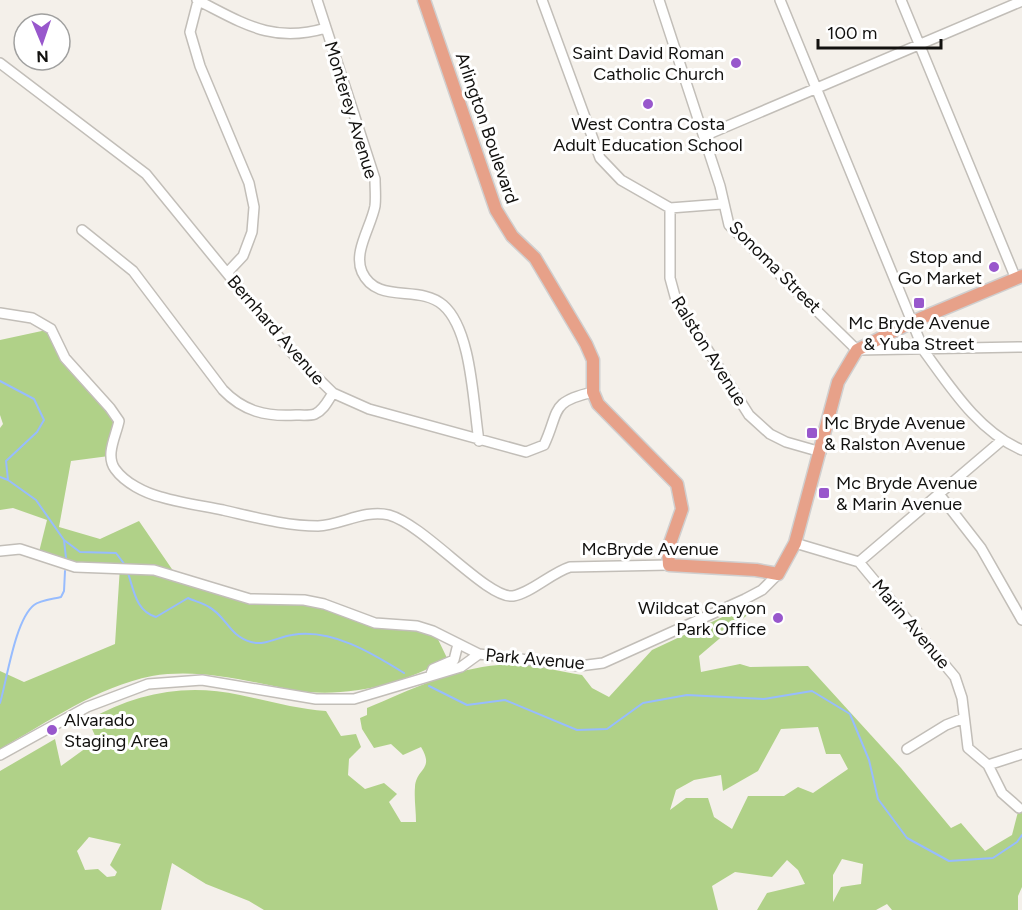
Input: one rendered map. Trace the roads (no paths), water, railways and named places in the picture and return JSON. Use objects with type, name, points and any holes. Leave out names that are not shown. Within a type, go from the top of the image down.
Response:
[{"type":"main road","name":"Arlington Boulevard","points":[[424,0],[496,210],[507,230],[535,258],[586,344],[593,360],[593,392]]},
{"type":"main road","points":[[778,574],[795,543],[838,382],[857,350],[912,322],[1019,278]]},
{"type":"main road","points":[[593,392],[598,404],[677,484],[682,509],[668,549],[669,565]]},
{"type":"main road","name":"McBryde Avenue","points":[[669,565],[756,570],[778,574]]},
{"type":"street","points":[[227,273],[243,256],[252,232],[254,207],[249,183],[200,66],[190,32],[197,0],[254,30],[287,35],[326,28]]},
{"type":"street","name":"Monterey Avenue","points":[[317,0],[375,179],[375,205],[359,254],[361,271],[370,285],[391,293],[417,292],[442,304],[459,327],[479,441]]},
{"type":"street","points":[[542,0],[600,158],[621,180],[670,208],[722,204]]},
{"type":"street","name":"Sonoma Street","points":[[659,0],[720,186],[722,204],[729,225],[857,350]]},
{"type":"street","points":[[780,0],[924,351],[958,398],[1001,441],[1022,450]]},
{"type":"street","points":[[901,0],[1019,278]]},
{"type":"street","points":[[704,136],[1022,1]]},
{"type":"street","name":"Bernhard Avenue","points":[[0,63],[146,174],[293,354],[333,393],[369,409],[479,441],[526,452],[544,445],[551,430],[554,415],[563,402],[593,392]]},
{"type":"street","name":"Ralston Avenue","points":[[670,208],[670,278],[676,300],[748,415],[771,434],[820,452]]},
{"type":"street","points":[[82,230],[133,271],[223,390],[236,403],[252,411],[270,415],[314,414],[325,406],[333,393]]},
{"type":"street","name":"McBryde Avenue","points":[[0,313],[32,318],[51,329],[65,358],[119,421],[109,456],[115,469],[133,485],[160,497],[298,524],[320,526],[366,515],[390,515],[424,535],[493,590],[511,596],[520,594],[555,572],[570,567],[669,565]]},
{"type":"street","points":[[857,350],[924,351],[1022,347]]},
{"type":"street","points":[[860,562],[1001,441]]},
{"type":"street","points":[[939,494],[981,548],[1022,620]]},
{"type":"street","name":"Marin Avenue","points":[[795,543],[860,562],[955,677],[962,698],[968,748],[988,765],[1002,793],[1019,808]]},
{"type":"street","name":"Park Avenue","points":[[0,551],[20,549],[75,567],[130,568],[176,574],[250,599],[304,600],[324,604],[375,623],[417,626],[433,631],[479,654],[579,666],[603,663],[748,598],[762,590],[778,574]]},
{"type":"street","points":[[456,664],[458,644]]},
{"type":"street","points":[[0,755],[87,707],[148,684],[211,681],[308,698],[335,700],[364,697],[431,675],[433,669],[456,664],[479,654]]},
{"type":"street","points":[[907,749],[946,725],[964,718]]},
{"type":"street","points":[[988,765],[1022,754]]},
{"type":"waterway","points":[[0,381],[34,399],[44,420],[37,432],[6,461],[8,480],[36,500],[64,540],[80,552],[116,553],[125,565]]},
{"type":"waterway","points":[[0,477],[8,480]]},
{"type":"waterway","points":[[64,540],[66,558]]},
{"type":"waterway","points":[[0,703],[12,651],[22,623],[34,605],[61,597],[64,591],[65,571]]},
{"type":"waterway","points":[[128,573],[140,605],[156,617],[188,598],[215,611],[233,631],[251,642],[266,642],[292,635],[321,635],[365,650],[404,673]]},
{"type":"waterway","points":[[429,686],[467,705],[505,700],[577,730],[607,729],[643,703],[687,695],[764,699],[812,691],[850,714],[869,760],[878,799],[907,838],[949,861],[993,858],[1017,842],[1022,835]]},
{"type":"place","name":"Saint David Roman Catholic Church","points":[[736,63]]},
{"type":"place","name":"West Contra Costa Adult Education School","points":[[648,104]]},
{"type":"place","name":"Stop and Go Market","points":[[994,267]]},
{"type":"place","name":"Mc Bryde Avenue & Yuba Street","points":[[919,303]]},
{"type":"place","name":"Mc Bryde Avenue & Ralston Avenue","points":[[812,433]]},
{"type":"place","name":"Mc Bryde Avenue & Marin Avenue","points":[[824,493]]},
{"type":"place","name":"Wildcat Canyon Park Office","points":[[778,618]]},
{"type":"place","name":"Alvarado Staging Area","points":[[52,730]]}]
